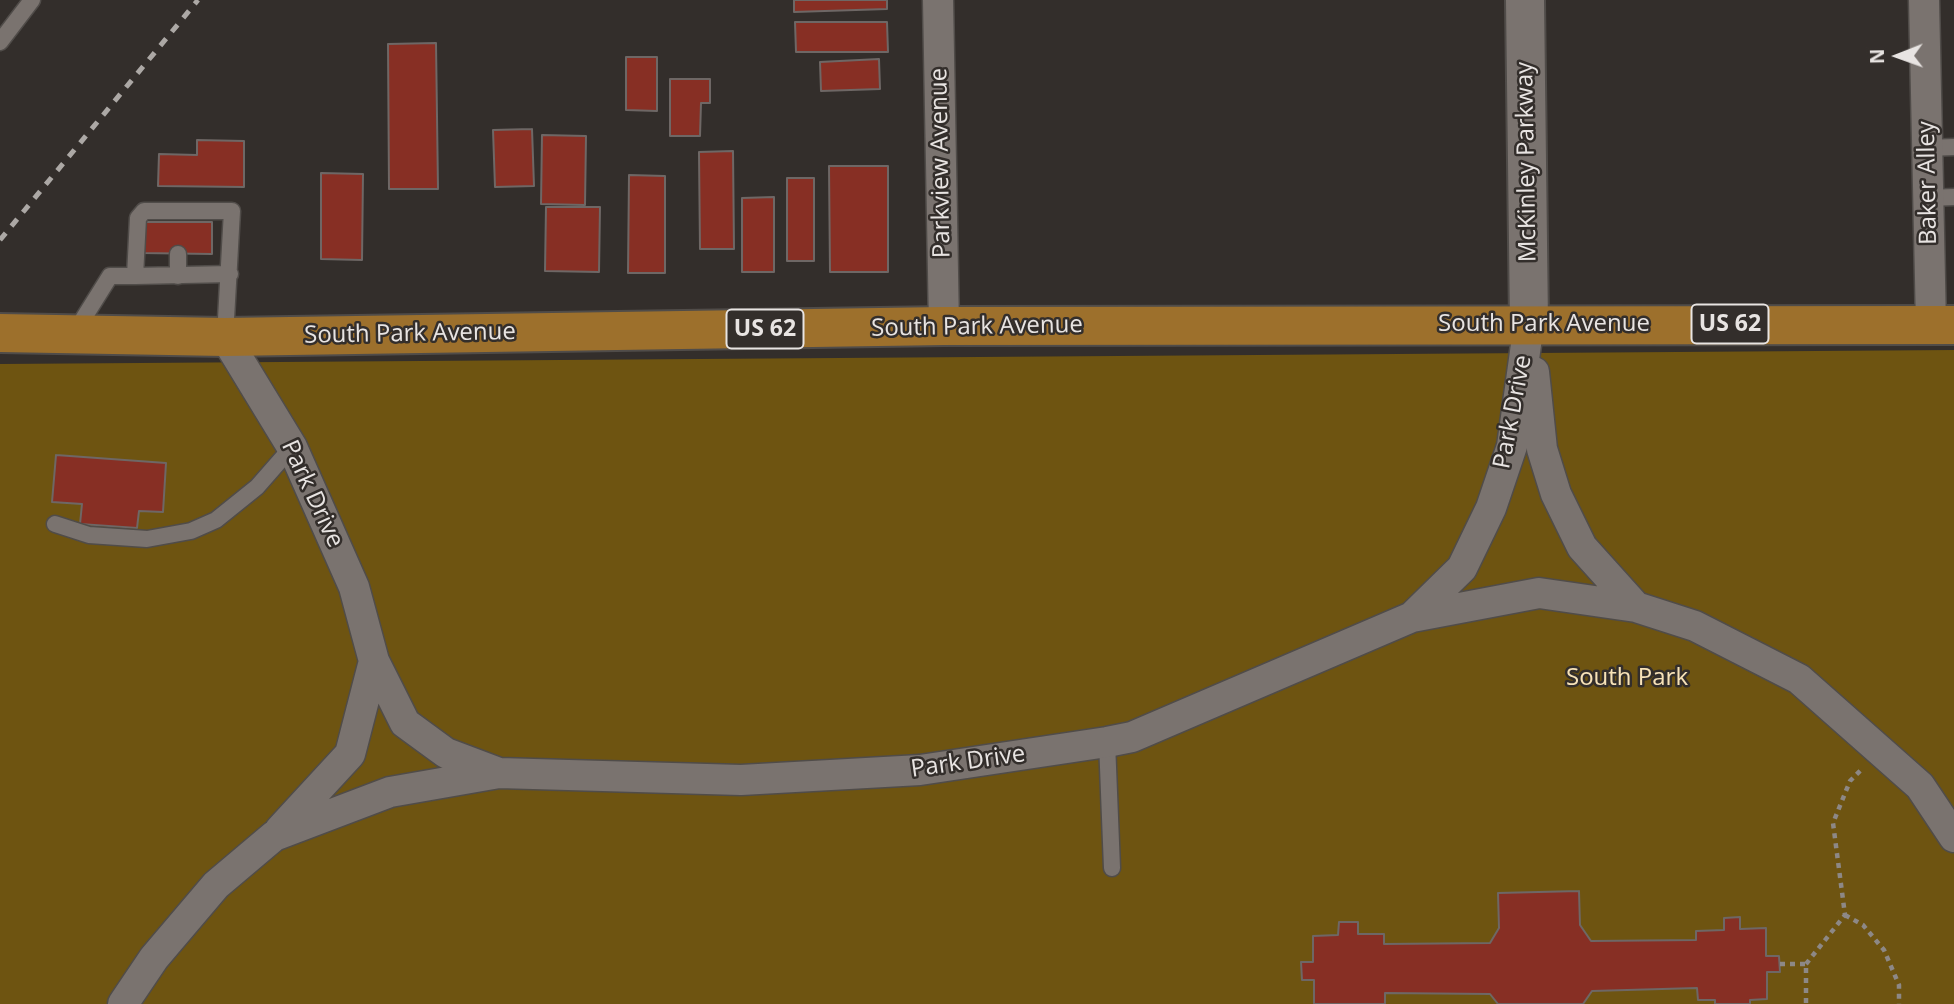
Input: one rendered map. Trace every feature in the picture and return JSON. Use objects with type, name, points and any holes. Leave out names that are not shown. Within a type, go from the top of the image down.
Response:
[{"type":"main road","name":"South Park Avenue","points":[[0,333],[225,337],[944,326],[1529,323],[1942,325]]},
{"type":"street","name":"Parkview Avenue","points":[[938,0],[944,326]]},
{"type":"street","name":"McKinley Parkway","points":[[1525,0],[1529,323]]},
{"type":"street","name":"Baker Alley","points":[[1924,0],[1941,148],[1942,325]]},
{"type":"street","name":"Park Drive","points":[[1529,323],[1542,449],[1556,494],[1582,547],[1636,607]]},
{"type":"street","name":"Park Drive","points":[[1412,617],[1462,568],[1491,508],[1512,446],[1529,323]]},
{"type":"street","name":"Park Drive","points":[[225,337],[292,447],[354,587],[374,661],[405,723],[446,753],[499,773]]},
{"type":"street","name":"Park Drive","points":[[274,836],[390,792],[499,773],[755,779],[920,770],[1107,742],[1132,737],[1412,617],[1539,593],[1636,607],[1695,626],[1798,679],[1920,786],[1954,838]]},
{"type":"street","name":"Park Drive","points":[[123,1004],[154,958],[216,885],[274,836],[350,754],[374,661]]},
{"type":"lane","points":[[0,42],[32,0]]},
{"type":"lane","points":[[135,276],[138,218],[144,211],[178,216],[232,211],[225,337]]},
{"type":"lane","points":[[178,254],[178,276]]},
{"type":"lane","points":[[73,335],[110,276],[230,274]]},
{"type":"lane","points":[[55,524],[89,535],[147,539],[191,531],[216,520],[257,487],[292,447]]},
{"type":"lane","points":[[1107,742],[1112,868]]},
{"type":"path","points":[[1806,1004],[1807,964],[1845,915],[1833,823],[1850,781],[1881,752]]},
{"type":"path","points":[[1845,915],[1863,925],[1884,950],[1899,985],[1899,1004]]},
{"type":"path","points":[[1780,964],[1807,964]]},
{"type":"green space","name":"South Park","points":[[1954,350],[1954,1004],[0,1004],[0,364]]},
{"type":"building","points":[[794,0],[887,0],[887,9],[794,12]]},
{"type":"building","points":[[795,22],[887,22],[888,52],[796,52]]},
{"type":"building","points":[[436,43],[438,189],[389,189],[388,44]]},
{"type":"building","points":[[626,57],[657,57],[657,111],[626,110]]},
{"type":"building","points":[[879,59],[880,89],[821,91],[820,62]]},
{"type":"building","points":[[670,79],[710,79],[710,103],[701,103],[700,136],[670,136]]},
{"type":"building","points":[[532,129],[534,186],[495,187],[493,130]]},
{"type":"building","points":[[542,135],[586,136],[585,205],[541,204]]},
{"type":"building","points":[[197,140],[244,141],[244,187],[158,186],[159,154],[197,155]]},
{"type":"building","points":[[733,151],[734,249],[700,249],[699,152]]},
{"type":"building","points":[[829,166],[888,166],[888,272],[830,272]]},
{"type":"building","points":[[321,173],[363,174],[362,260],[321,259]]},
{"type":"building","points":[[629,175],[665,176],[665,273],[628,273]]},
{"type":"building","points":[[787,178],[814,178],[814,261],[787,261]]},
{"type":"building","points":[[774,197],[774,272],[742,272],[742,198]]},
{"type":"building","points":[[546,207],[600,207],[599,272],[545,271]]},
{"type":"building","points":[[142,222],[212,222],[212,254],[141,253]]},
{"type":"building","points":[[56,455],[166,463],[163,512],[139,511],[137,528],[80,524],[82,504],[52,502]]},
{"type":"building","points":[[1579,891],[1580,925],[1591,941],[1696,940],[1696,931],[1724,930],[1724,918],[1740,917],[1740,929],[1766,928],[1766,956],[1779,956],[1780,972],[1767,972],[1767,999],[1750,1000],[1750,1004],[1715,1004],[1715,1000],[1698,1000],[1697,988],[1592,991],[1583,1004],[1498,1004],[1490,994],[1385,993],[1385,1004],[1314,1004],[1314,980],[1302,980],[1301,962],[1313,962],[1313,936],[1338,935],[1339,922],[1358,922],[1358,934],[1384,934],[1384,944],[1490,943],[1499,928],[1498,893]]},
{"type":"railway","points":[[0,240],[198,0]]}]
